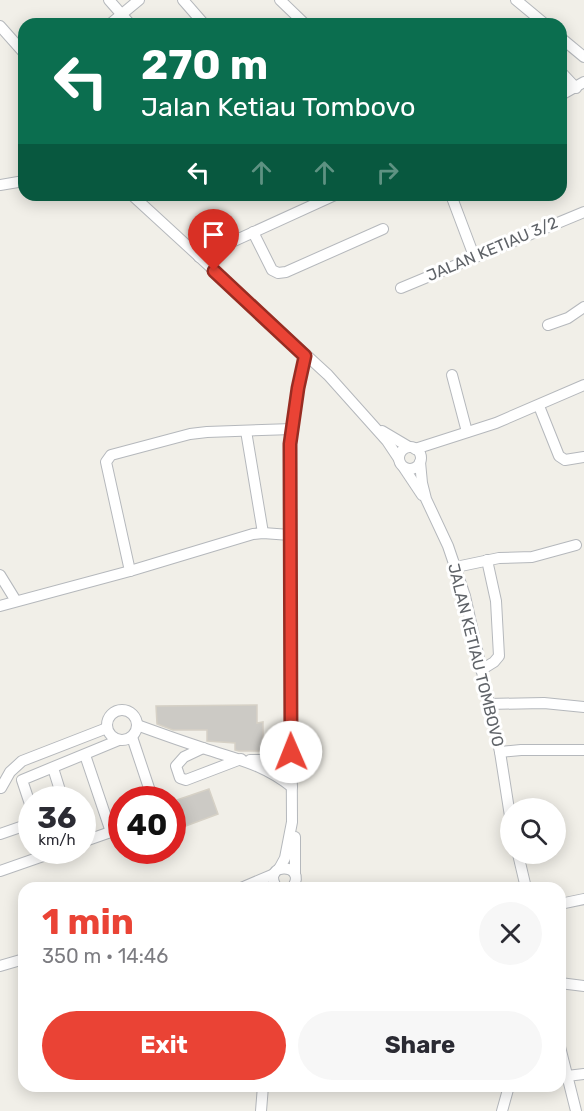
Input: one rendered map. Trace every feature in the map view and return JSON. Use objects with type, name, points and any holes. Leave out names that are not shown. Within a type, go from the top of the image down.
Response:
[{"type":"street","points":[[109,0],[124,18]]},
{"type":"street","points":[[117,18],[139,0]]},
{"type":"street","points":[[183,0],[199,18]]},
{"type":"street","points":[[280,0],[299,18]]},
{"type":"street","points":[[516,0],[538,18]]},
{"type":"street","points":[[0,26],[18,46]]},
{"type":"street","points":[[567,43],[584,57]]},
{"type":"street","points":[[567,76],[580,85]]},
{"type":"street","points":[[0,185],[18,182]]},
{"type":"street","name":"JALAN KETIAU TOMBOVO","points":[[138,201],[328,375],[376,428],[426,499]]},
{"type":"street","points":[[199,257],[322,201]]},
{"type":"street","points":[[452,201],[474,256]]},
{"type":"street","name":"JALAN KETIAU 3/2","points":[[401,288],[584,212]]},
{"type":"street","points":[[253,232],[272,270],[278,273],[286,272],[383,228]]},
{"type":"street","points":[[548,325],[573,316],[584,307]]},
{"type":"street","points":[[273,882],[285,858],[292,822],[290,444],[305,356]]},
{"type":"street","points":[[452,375],[467,432]]},
{"type":"street","points":[[454,437],[421,460],[414,469],[402,464],[400,453],[454,437],[539,406],[584,385]]},
{"type":"street","points":[[539,406],[559,456],[566,460],[584,457]]},
{"type":"street","name":"JALAN KETIAU TOMBOVO","points":[[376,428],[412,448]]},
{"type":"street","points":[[130,571],[106,462],[111,455],[190,434],[292,429]]},
{"type":"street","points":[[246,431],[263,532]]},
{"type":"street","points":[[412,448],[420,453],[421,460]]},
{"type":"street","name":"JALAN KETIAU TOMBOVO","points":[[421,460],[422,483],[426,499],[456,567],[465,596],[500,752],[507,798]]},
{"type":"street","points":[[0,606],[263,532],[290,535]]},
{"type":"street","points":[[456,567],[499,558],[532,557],[576,545]]},
{"type":"street","points":[[481,670],[499,656],[496,601],[487,560]]},
{"type":"street","points":[[0,575],[16,601]]},
{"type":"street","points":[[488,704],[544,703],[584,707]]},
{"type":"street","points":[[1,788],[119,740],[132,737],[137,725],[132,714],[120,710],[110,716],[107,728],[109,734],[119,740]]},
{"type":"street","points":[[137,725],[242,759],[269,770],[292,787]]},
{"type":"street","points":[[1,788],[10,772],[22,761],[107,728]]},
{"type":"street","points":[[132,737],[148,786]]},
{"type":"street","points":[[203,748],[178,762],[176,766],[180,778],[186,780],[242,759],[272,760],[291,752]]},
{"type":"street","points":[[500,752],[584,750]]},
{"type":"street","points":[[85,755],[108,811]]},
{"type":"street","points":[[53,768],[59,786]]},
{"type":"street","points":[[21,780],[23,786]]},
{"type":"street","points":[[292,822],[295,832],[295,882]]},
{"type":"street","points":[[0,834],[18,828]]},
{"type":"street","points":[[0,871],[18,864]]},
{"type":"street","points":[[520,864],[524,882]]},
{"type":"street","points":[[255,882],[290,869],[295,882]]},
{"type":"street","points":[[566,903],[584,899]]},
{"type":"street","points":[[0,966],[18,961]]},
{"type":"street","points":[[566,984],[584,986]]},
{"type":"street","points":[[566,1072],[576,1111]]},
{"type":"street","points":[[567,1076],[584,1074]]},
{"type":"street","points":[[261,1111],[263,1092]]},
{"type":"street","points":[[502,1111],[507,1092]]},
{"type":"building","points":[[257,705],[257,723],[263,722],[263,751],[239,751],[235,750],[235,743],[207,741],[207,730],[173,730],[157,724],[156,706]]},
{"type":"building","points":[[209,789],[218,814],[186,826],[186,797]]},
{"type":"route","points":[[214,271],[305,356],[290,444],[291,752]]}]
